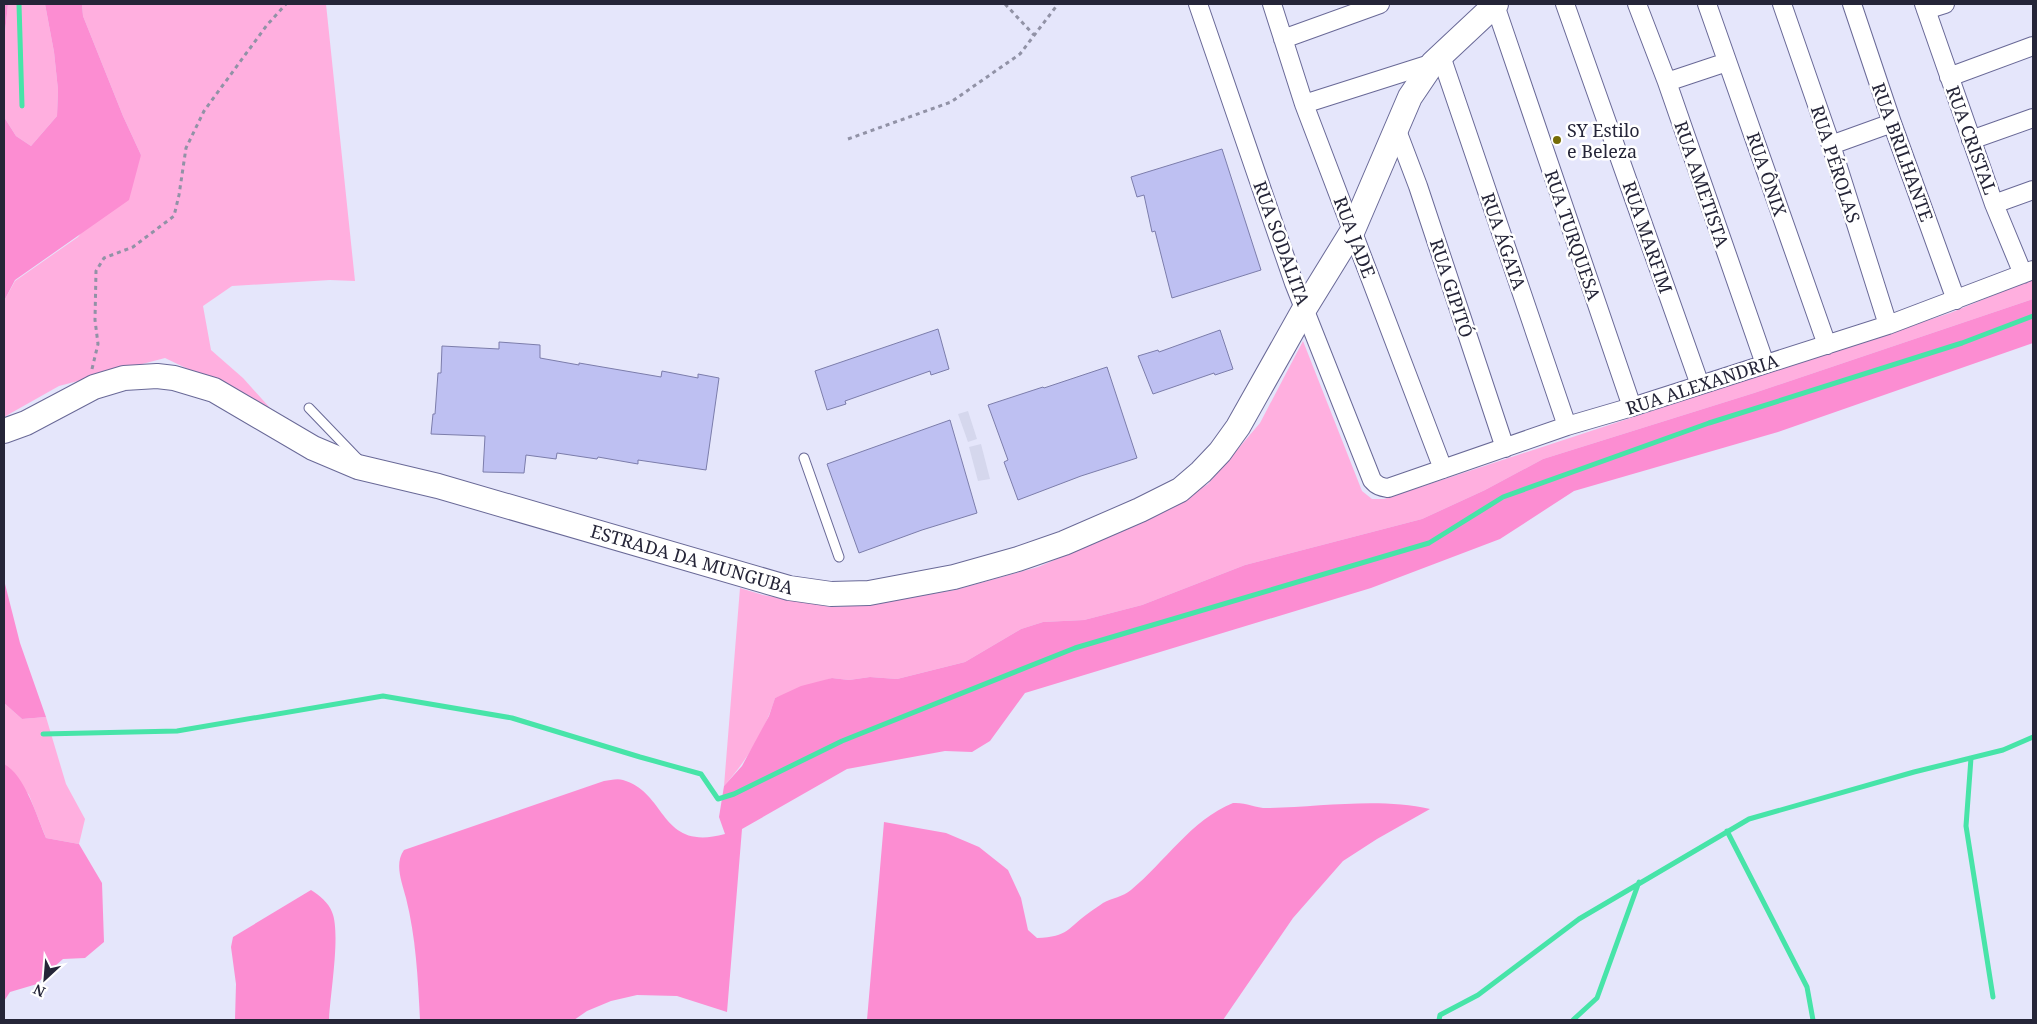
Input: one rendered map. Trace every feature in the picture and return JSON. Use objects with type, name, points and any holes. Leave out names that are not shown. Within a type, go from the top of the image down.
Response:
[{"type":"main road","name":"ESTRADA DA MUNGUBA","points":[[4,431],[26,423],[88,391],[124,378],[157,376],[192,382],[214,390],[313,448],[368,470],[438,486],[789,588],[830,594],[869,593],[954,577],[1018,559],[1064,543],[1140,510],[1180,490],[1220,452],[1238,427],[1305,308],[1353,230],[1410,97],[1437,59],[1496,4]]},
{"type":"street","name":"RUA SODALITA","points":[[1198,4],[1291,273],[1372,480]]},
{"type":"street","name":"RUA JADE","points":[[1272,4],[1304,104],[1443,468]]},
{"type":"street","points":[[1283,39],[1380,4]]},
{"type":"street","name":"RUA TURQUESA","points":[[1496,4],[1632,407]]},
{"type":"street","name":"RUA MARFIM","points":[[1565,4],[1700,385]]},
{"type":"street","name":"RUA AMETISTA","points":[[1637,4],[1667,82],[1765,364]]},
{"type":"street","name":"RUA ÔNIX","points":[[1707,4],[1827,345]]},
{"type":"street","name":"RUA PÉROLAS","points":[[1782,4],[1831,145],[1888,325]]},
{"type":"street","name":"RUA BRILHANTE","points":[[1852,4],[1956,300]]},
{"type":"street","points":[[1925,7],[1945,4]]},
{"type":"street","name":"RUA CRISTAL","points":[[1925,7],[1994,204],[2028,272]]},
{"type":"street","points":[[1949,77],[2033,46]]},
{"type":"street","points":[[1304,104],[1437,59]]},
{"type":"street","name":"RUA ÁGATA","points":[[1437,59],[1567,426]]},
{"type":"street","points":[[1667,82],[1727,62]]},
{"type":"street","points":[[1971,140],[2033,118]]},
{"type":"street","points":[[1831,145],[1892,122]]},
{"type":"street","name":"RUA GIPITÓ","points":[[1396,128],[1418,186],[1505,448]]},
{"type":"street","points":[[1994,204],[2033,190]]},
{"type":"street","name":"RUA ALEXANDRIA","points":[[1372,480],[1376,485],[1388,488],[1567,426],[1888,325],[2028,272]]},
{"type":"lane","points":[[309,408],[368,470]]},
{"type":"lane","points":[[804,458],[839,557]]},
{"type":"path","points":[[88,391],[98,344],[95,320],[96,271],[104,258],[133,247],[174,216],[186,148],[204,111],[267,25],[286,4]]},
{"type":"path","points":[[1005,4],[1034,35]]},
{"type":"path","points":[[848,139],[951,102],[1020,54],[1058,4]]},
{"type":"shaded area","points":[[4,4],[8,4],[4,42]]},
{"type":"shaded area","points":[[8,4],[45,4],[54,52],[58,90],[57,116],[31,146],[16,136],[4,117],[4,42]]},
{"type":"shaded area","points":[[45,4],[82,4],[83,16],[123,116],[141,155],[129,200],[15,280],[4,301],[4,117],[16,136],[31,146],[57,116],[58,90],[54,52]]},
{"type":"shaded area","points":[[82,4],[326,4],[355,281],[330,280],[232,286],[203,306],[211,350],[243,378],[271,409],[165,358],[59,386],[4,417],[4,301],[15,281],[78,237],[141,155],[123,116],[83,16]]},
{"type":"shaded area","points":[[2033,279],[2033,299],[1754,393],[1543,459],[1485,490],[1422,519],[1245,565],[1142,605],[1084,620],[1043,622],[1021,629],[965,662],[897,679],[870,677],[849,680],[832,678],[775,698],[766,722],[754,745],[724,786],[740,588],[763,595],[831,607],[868,605],[955,590],[1038,567],[1144,522],[1208,484],[1260,423],[1303,341],[1362,491],[1372,499],[1384,499],[1950,313]]},
{"type":"shaded area","points":[[2033,299],[2033,343],[1778,432],[1574,491],[1500,539],[1371,588],[1025,693],[990,741],[972,752],[945,751],[847,769],[742,829],[727,1012],[677,996],[637,995],[611,1001],[587,1011],[574,1020],[420,1020],[414,943],[399,867],[404,850],[604,781],[616,779],[638,787],[649,796],[666,819],[688,835],[704,837],[725,834],[719,817],[724,786],[742,766],[769,716],[775,698],[801,686],[832,678],[849,680],[870,677],[897,679],[965,662],[1021,629],[1043,622],[1084,620],[1142,605],[1245,565],[1422,519],[1485,490],[1543,459],[1754,393]]},
{"type":"shaded area","points":[[968,411],[977,439],[968,442],[958,414]]},
{"type":"shaded area","points":[[981,444],[990,479],[978,481],[969,447]]},
{"type":"shaded area","points":[[4,580],[20,643],[46,717],[22,719],[4,703]]},
{"type":"shaded area","points":[[4,703],[22,719],[46,717],[66,784],[85,819],[79,844],[46,838],[29,795],[4,764]]},
{"type":"shaded area","points":[[4,764],[18,777],[24,787],[46,838],[79,844],[102,883],[104,942],[85,958],[63,959],[37,984],[10,992],[4,1001]]},
{"type":"shaded area","points":[[1233,803],[1267,808],[1370,803],[1410,805],[1430,809],[1343,861],[1293,918],[1223,1020],[867,1020],[884,822],[946,833],[979,847],[1008,870],[1021,898],[1028,930],[1037,938],[1062,934],[1103,903],[1128,892],[1191,831],[1218,810]]},
{"type":"shaded area","points":[[311,890],[329,905],[334,922],[335,949],[329,1020],[235,1020],[236,984],[231,947],[233,937]]},
{"type":"building","points":[[1222,149],[1261,270],[1172,298],[1155,231],[1152,232],[1144,195],[1137,197],[1131,177]]},
{"type":"building","points":[[938,329],[949,369],[931,375],[930,371],[845,401],[846,404],[827,410],[815,371]]},
{"type":"building","points":[[1220,330],[1233,369],[1215,375],[1214,373],[1153,394],[1138,356],[1158,350],[1159,352]]},
{"type":"building","points":[[499,342],[540,345],[540,358],[579,365],[579,363],[661,377],[662,371],[698,378],[698,374],[719,378],[706,470],[638,460],[638,464],[598,457],[597,459],[557,453],[556,459],[526,455],[524,473],[483,472],[485,436],[431,434],[433,414],[435,414],[438,373],[441,373],[442,346],[499,349]]},
{"type":"building","points":[[1107,367],[1137,458],[1081,476],[1018,500],[1004,462],[1008,460],[988,405]]},
{"type":"building","points":[[950,420],[977,513],[922,530],[859,553],[827,464]]},
{"type":"waterway","points":[[19,4],[22,106]]},
{"type":"waterway","points":[[43,734],[177,731],[383,696],[512,718],[701,774],[718,799],[734,794],[842,741],[1075,648],[1429,543],[1503,497],[1709,423],[1962,343],[2033,316]]},
{"type":"waterway","points":[[1439,1020],[1440,1015],[1478,995],[1579,919],[1749,819],[1914,772],[2003,750],[2033,737]]},
{"type":"waterway","points":[[1971,758],[1966,826],[1993,997]]},
{"type":"waterway","points":[[1727,831],[1807,987],[1813,1020]]},
{"type":"waterway","points":[[1573,1020],[1597,998],[1639,882]]},
{"type":"place","name":"SY Estilo e Beleza","points":[[1557,140]]}]
